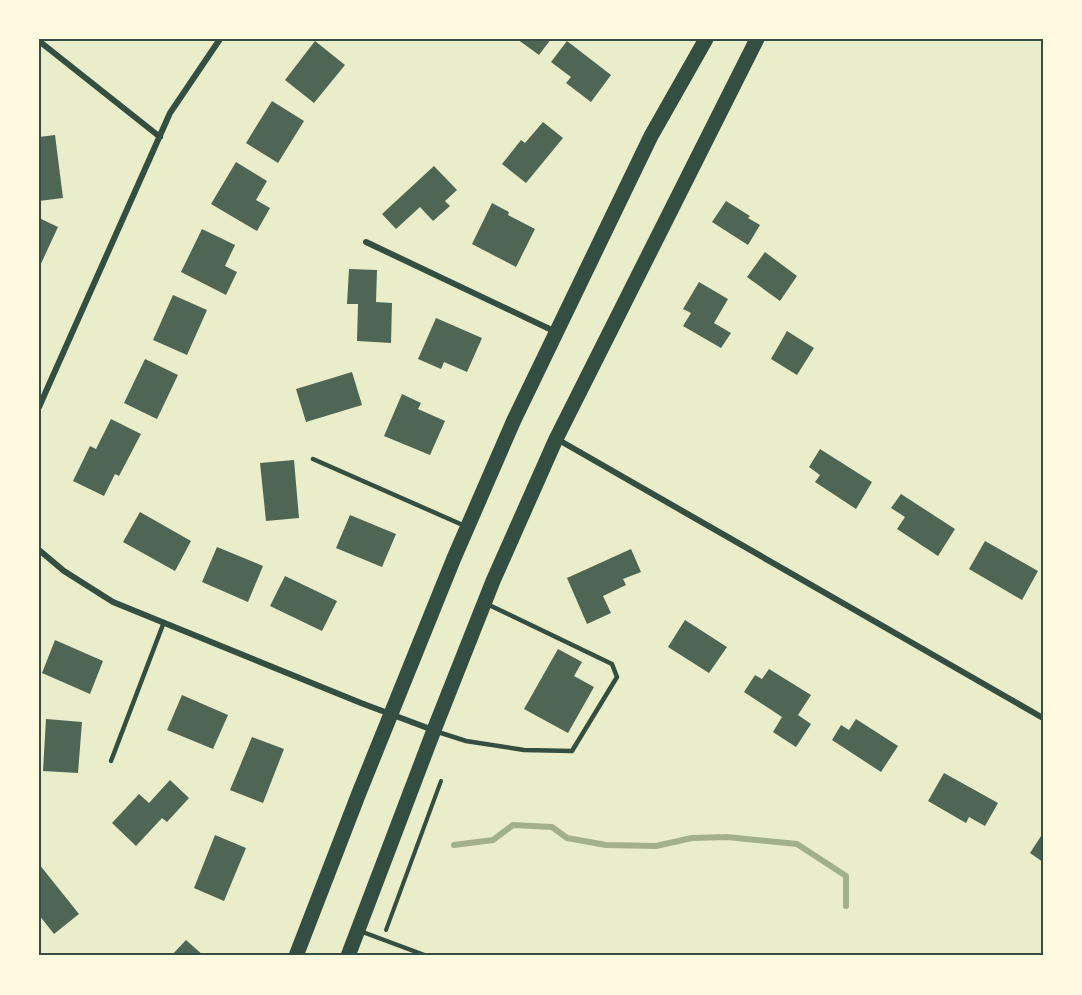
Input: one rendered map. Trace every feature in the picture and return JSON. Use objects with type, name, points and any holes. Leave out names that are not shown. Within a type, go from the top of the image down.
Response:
[{"type":"main road","points":[[348,956],[484,603],[556,439],[757,39]]},
{"type":"main road","points":[[296,956],[359,793],[514,420],[651,136],[705,40]]},
{"type":"street","points":[[39,407],[170,113],[220,39]]},
{"type":"street","points":[[39,40],[160,137]]},
{"type":"street","points":[[366,243],[556,333]]},
{"type":"street","points":[[556,439],[1043,718]]},
{"type":"street","points":[[39,550],[64,571],[114,602],[361,703],[434,730]]},
{"type":"lane","points":[[313,459],[468,527]]},
{"type":"lane","points":[[434,730],[466,741],[524,750],[573,751],[617,677],[612,664],[484,603]]},
{"type":"lane","points":[[111,761],[164,622]]},
{"type":"lane","points":[[358,930],[427,956]]},
{"type":"path","points":[[382,939],[441,781]]},
{"type":"building","points":[[517,39],[551,39],[539,55]]},
{"type":"building","points":[[315,41],[345,65],[314,103],[285,80]]},
{"type":"building","points":[[567,41],[611,75],[591,102],[566,83],[571,77],[551,62]]},
{"type":"building","points":[[272,101],[304,121],[278,163],[246,143]]},
{"type":"building","points":[[543,122],[563,138],[526,183],[502,164],[521,140],[525,143]]},
{"type":"building","points":[[55,135],[63,198],[39,201],[39,137]]},
{"type":"building","points":[[236,162],[267,181],[256,200],[270,208],[257,231],[211,204]]},
{"type":"building","points":[[434,166],[457,190],[445,201],[450,206],[433,221],[420,207],[396,229],[382,214]]},
{"type":"building","points":[[726,201],[760,225],[748,245],[712,222]]},
{"type":"building","points":[[492,203],[509,212],[508,215],[535,229],[516,267],[472,244]]},
{"type":"building","points":[[39,218],[58,227],[39,268]]},
{"type":"building","points":[[202,229],[235,245],[225,266],[237,272],[226,295],[181,272]]},
{"type":"building","points":[[765,252],[797,276],[780,301],[747,277]]},
{"type":"building","points":[[349,269],[377,270],[376,302],[392,303],[391,343],[357,341],[358,304],[347,304]]},
{"type":"building","points":[[699,282],[728,299],[714,323],[731,333],[721,348],[683,326],[691,313],[683,309]]},
{"type":"building","points":[[173,295],[207,310],[187,355],[153,340]]},
{"type":"building","points":[[436,318],[482,338],[467,372],[444,362],[441,369],[418,359]]},
{"type":"building","points":[[787,331],[814,348],[797,375],[771,359]]},
{"type":"building","points":[[145,359],[178,375],[157,419],[124,403]]},
{"type":"building","points":[[352,372],[362,405],[306,422],[296,389]]},
{"type":"building","points":[[402,394],[421,403],[418,409],[445,421],[430,455],[384,436]]},
{"type":"building","points":[[111,419],[141,434],[119,476],[115,474],[104,496],[73,481],[90,446],[96,449]]},
{"type":"building","points":[[820,449],[872,482],[856,509],[815,482],[820,475],[809,467]]},
{"type":"building","points":[[294,460],[299,518],[266,521],[260,463]]},
{"type":"building","points":[[901,494],[955,529],[938,556],[897,529],[905,517],[891,508]]},
{"type":"building","points":[[140,512],[191,541],[175,571],[123,542]]},
{"type":"building","points":[[350,515],[396,534],[382,567],[336,548]]},
{"type":"building","points":[[985,541],[1038,571],[1022,600],[969,569]]},
{"type":"building","points":[[217,547],[263,566],[248,602],[202,582]]},
{"type":"building","points":[[631,549],[641,572],[623,579],[626,585],[603,596],[611,613],[587,624],[567,578]]},
{"type":"building","points":[[285,576],[337,601],[322,631],[270,606]]},
{"type":"building","points":[[685,620],[727,647],[709,673],[668,647]]},
{"type":"building","points":[[55,640],[103,661],[90,694],[42,673]]},
{"type":"building","points":[[558,649],[582,662],[574,676],[594,687],[568,733],[524,709]]},
{"type":"building","points":[[769,669],[811,695],[798,715],[811,724],[796,747],[773,732],[782,717],[744,692],[755,675],[762,679]]},
{"type":"building","points":[[182,695],[228,715],[213,749],[167,730]]},
{"type":"building","points":[[46,719],[82,722],[78,773],[43,771]]},
{"type":"building","points":[[856,719],[898,746],[881,772],[832,740],[841,725],[849,730]]},
{"type":"building","points":[[252,737],[284,749],[263,803],[230,790]]},
{"type":"building","points":[[944,773],[998,803],[985,826],[969,817],[966,823],[928,801]]},
{"type":"building","points":[[170,780],[189,798],[167,822],[162,818],[136,846],[112,823],[139,794],[149,803]]},
{"type":"building","points":[[1043,833],[1043,862],[1030,853]]},
{"type":"building","points":[[215,835],[246,848],[224,901],[194,888]]},
{"type":"building","points":[[39,864],[79,914],[54,934],[39,915]]},
{"type":"building","points":[[186,940],[204,956],[171,956]]},
{"type":"waterway","points":[[454,845],[493,840],[513,825],[552,827],[567,838],[606,845],[656,846],[692,838],[727,837],[797,844],[846,876],[846,906]]}]
